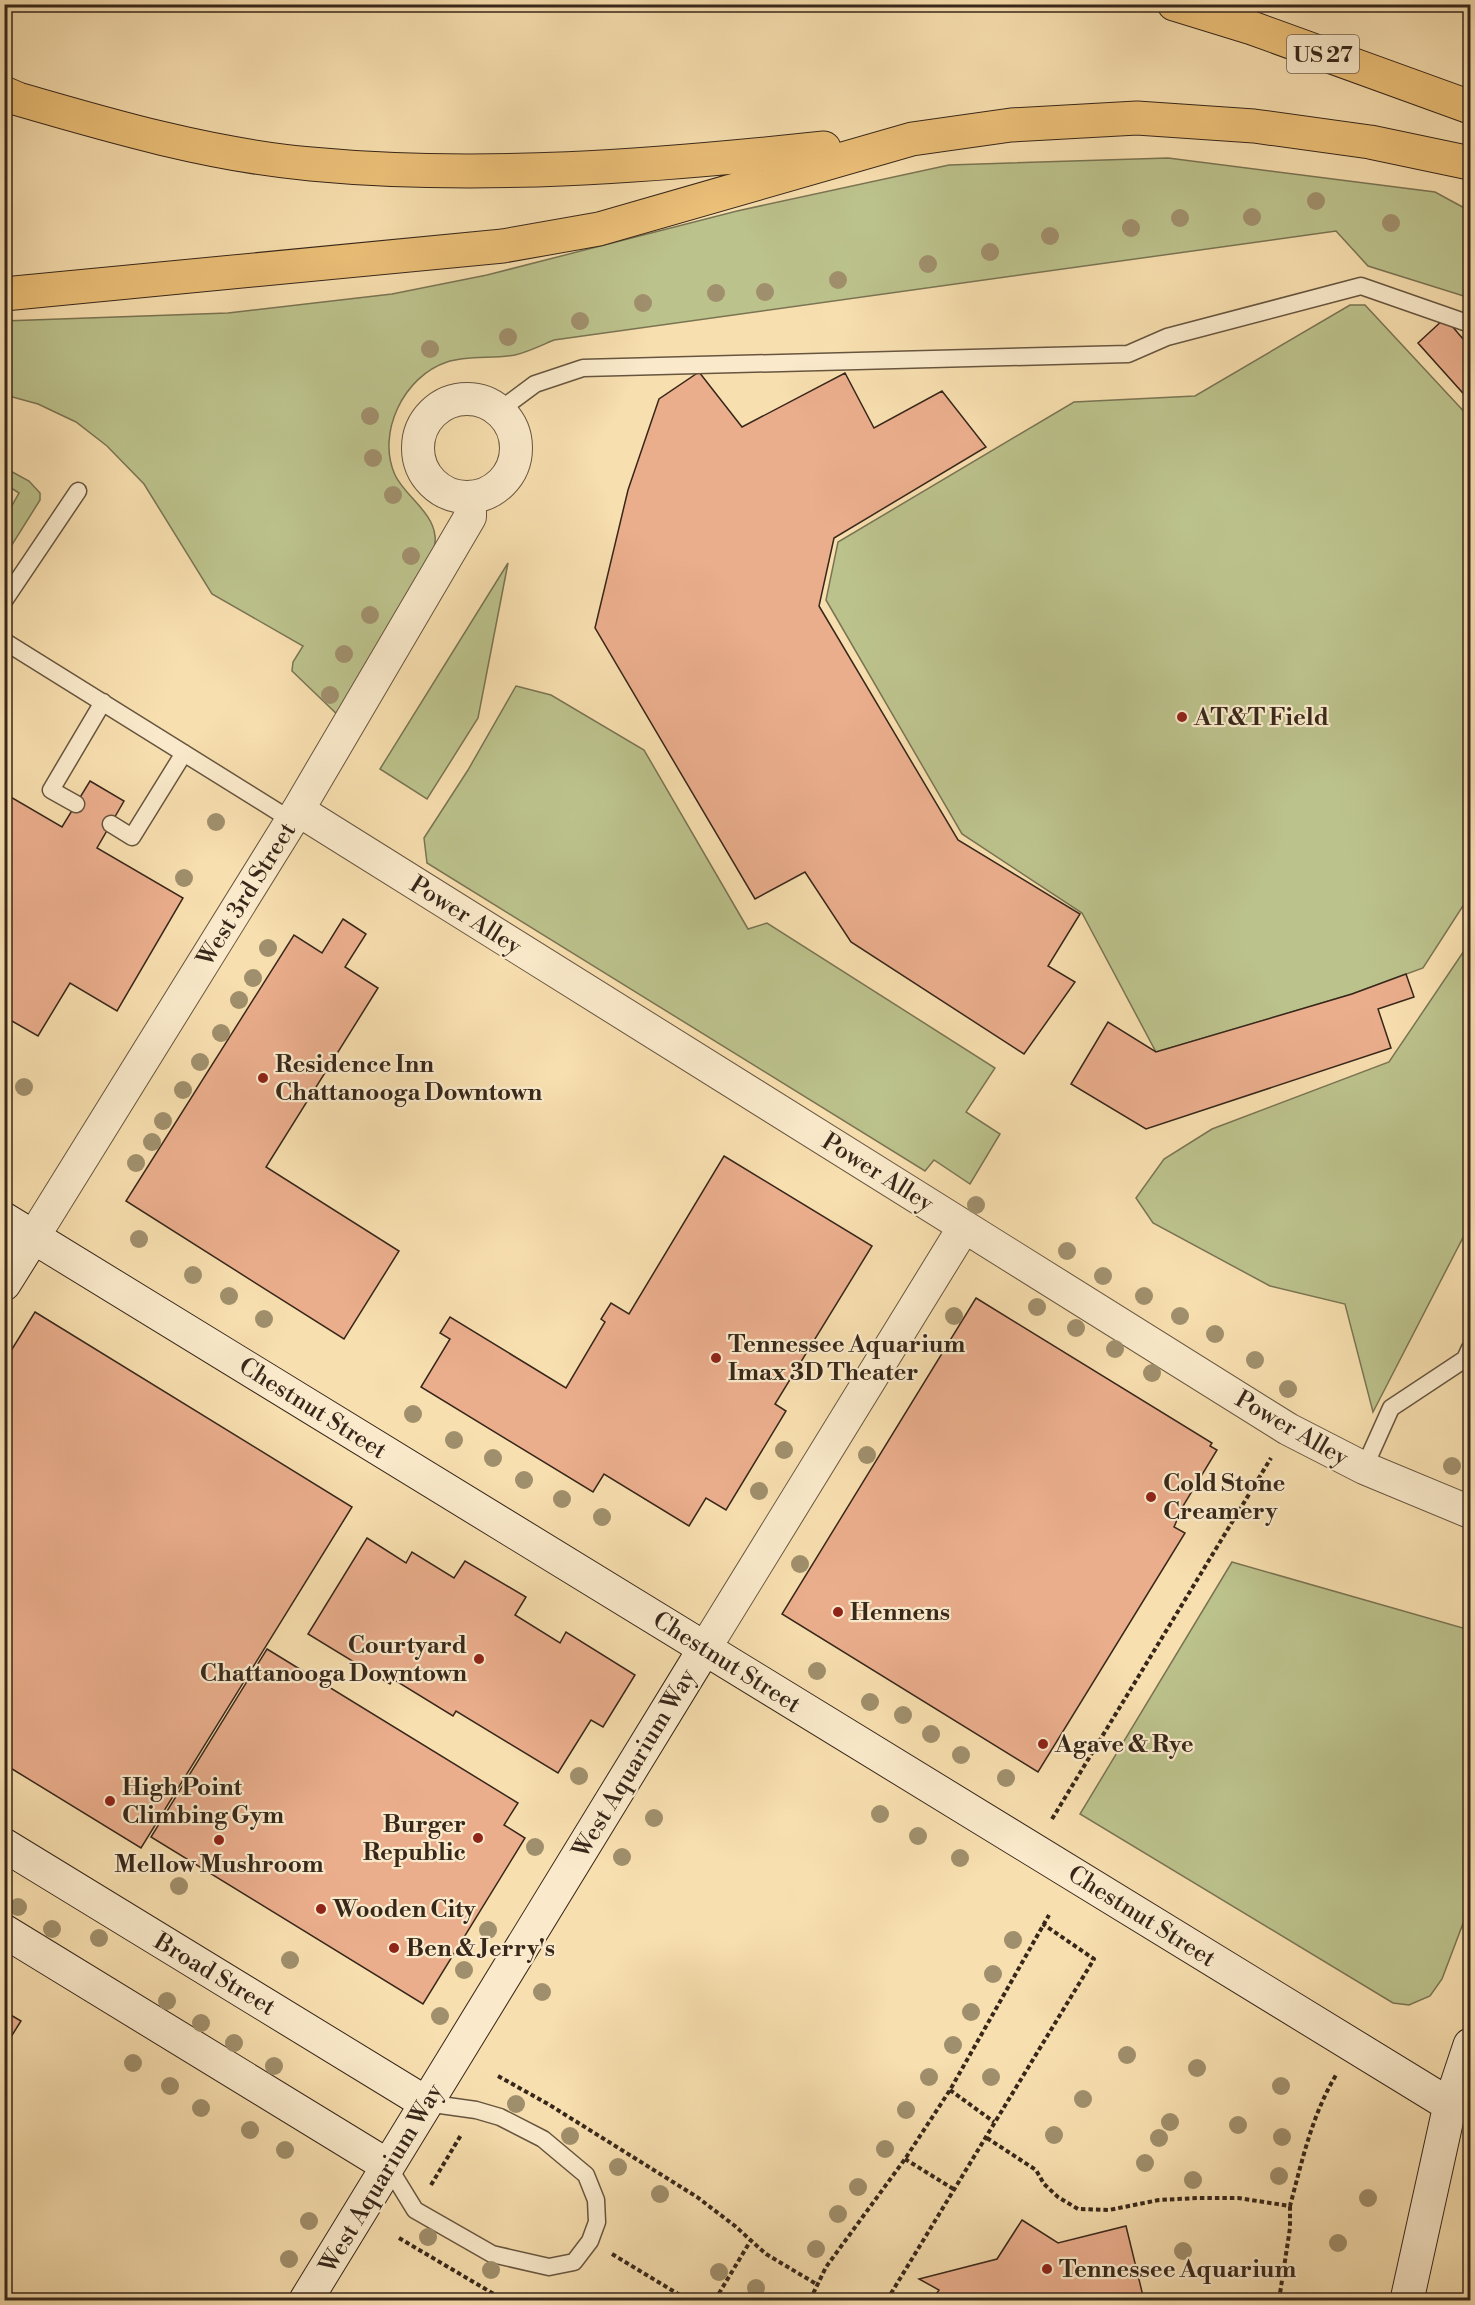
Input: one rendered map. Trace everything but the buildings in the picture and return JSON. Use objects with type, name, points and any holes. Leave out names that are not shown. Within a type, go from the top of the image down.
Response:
[{"type":"highway","name":"US 27","points":[[1174,4],[1252,28],[1470,107]]},
{"type":"highway","points":[[11,96],[109,126],[189,146],[310,164],[419,170],[520,171],[666,163],[912,139],[1011,125],[1137,118],[1254,126],[1370,142],[1470,163]]},
{"type":"highway","points":[[4,294],[503,246],[599,229],[912,139]]},
{"type":"street","points":[[470,398],[485,401],[500,410],[510,423],[516,438],[516,455],[511,471],[501,484],[487,493],[470,497],[454,495],[440,489],[428,478],[421,464],[418,448],[420,432],[428,418],[439,407],[454,400],[470,398]]},
{"type":"street","name":"West 3rd Street","points":[[4,1284],[294,815],[470,517],[470,497]]},
{"type":"street","name":"Power Alley","points":[[294,815],[1288,1429],[1364,1468],[1470,1512]]},
{"type":"street","name":"Chestnut Street","points":[[4,1218],[1450,2105]]},
{"type":"street","name":"West Aquarium Way","points":[[306,2301],[964,1227]]},
{"type":"street","name":"Broad Street","points":[[4,1845],[426,2103]]},
{"type":"street","points":[[4,1931],[388,2166]]},
{"type":"street","points":[[1407,2301],[1450,2105],[1470,2044]]},
{"type":"lane","points":[[500,410],[535,384],[584,368],[1128,354],[1167,337],[1361,286],[1470,324]]},
{"type":"lane","points":[[4,601],[78,491]]},
{"type":"lane","points":[[4,641],[184,753],[294,815]]},
{"type":"lane","points":[[76,804],[51,790],[103,702]]},
{"type":"lane","points":[[111,824],[132,837],[184,753]]},
{"type":"lane","points":[[1364,1468],[1391,1408],[1465,1359],[1470,1348]]},
{"type":"lane","points":[[388,2166],[415,2210],[492,2254],[549,2267],[574,2262],[590,2241],[597,2222],[596,2200],[586,2175],[552,2146],[500,2117],[477,2110],[426,2103]]},
{"type":"path","points":[[1034,1850],[1288,1429]]},
{"type":"path","points":[[810,2301],[826,2267],[905,2159],[950,2090],[1049,1915]]},
{"type":"path","points":[[887,2301],[1094,1959],[1043,1924]]},
{"type":"path","points":[[498,2076],[548,2104],[697,2197],[766,2254],[818,2285]]},
{"type":"path","points":[[950,2090],[994,2121]]},
{"type":"path","points":[[1279,2301],[1290,2228],[1290,2206],[1306,2148],[1325,2093]]},
{"type":"path","points":[[431,2185],[465,2129]]},
{"type":"path","points":[[987,2138],[1036,2170],[1044,2184],[1058,2198],[1078,2209],[1109,2210],[1159,2200],[1197,2198],[1238,2198],[1290,2206]]},
{"type":"path","points":[[905,2159],[955,2190]]},
{"type":"path","points":[[399,2238],[504,2301]]},
{"type":"path","points":[[715,2301],[751,2240]]},
{"type":"path","points":[[590,2241],[688,2301]]},
{"type":"green space","points":[[1168,158],[1435,192],[1470,211],[1470,298],[1368,266],[1336,231],[554,340],[515,355],[447,362],[432,369],[407,393],[392,424],[389,442],[390,459],[395,475],[433,527],[435,540],[433,554],[341,718],[292,671],[293,662],[303,646],[212,594],[144,484],[107,446],[76,422],[38,404],[5,395],[4,321],[228,313],[392,294],[487,275],[737,211],[949,165]]},
{"type":"green space","name":"AT&T Field","points":[[1350,305],[1365,305],[1470,418],[1470,895],[1423,968],[1352,994],[1156,1052],[1082,913],[962,834],[826,600],[838,542],[1074,402],[1195,396]]},
{"type":"green space","points":[[5,468],[29,481],[40,493],[40,500],[5,556],[5,518],[19,493],[5,484]]},
{"type":"green space","points":[[508,563],[478,718],[427,799],[380,769]]},
{"type":"green space","points":[[516,686],[551,695],[644,750],[748,929],[767,923],[995,1068],[966,1112],[1000,1134],[970,1184],[934,1160],[925,1171],[427,863],[424,838],[468,770]]},
{"type":"green space","points":[[1470,942],[1470,1224],[1373,1412],[1345,1304],[1270,1286],[1153,1223],[1136,1198],[1164,1159],[1212,1129],[1389,1062]]},
{"type":"green space","points":[[1232,1562],[1470,1630],[1470,1905],[1442,1979],[1430,1996],[1409,2005],[1393,2003],[1080,1814]]},
{"type":"place","name":"AT&T Field","points":[[1182,717]]},
{"type":"place","name":"Residence Inn Chattanooga Downtown","points":[[263,1078]]},
{"type":"place","name":"Tennessee Aquarium Imax 3D Theater","points":[[716,1358]]},
{"type":"place","name":"Cold Stone Creamery","points":[[1151,1497]]},
{"type":"place","name":"Hennens","points":[[838,1612]]},
{"type":"place","name":"Courtyard Chattanooga Downtown","points":[[479,1659]]},
{"type":"place","name":"Agave & Rye","points":[[1043,1744]]},
{"type":"place","name":"High Point Climbing Gym","points":[[110,1801]]},
{"type":"place","name":"Burger Republic","points":[[478,1838]]},
{"type":"place","name":"Mellow Mushroom","points":[[219,1840]]},
{"type":"place","name":"Wooden City","points":[[321,1909]]},
{"type":"place","name":"Ben & Jerry's","points":[[394,1948]]},
{"type":"place","name":"Tennessee Aquarium","points":[[1047,2269]]}]
